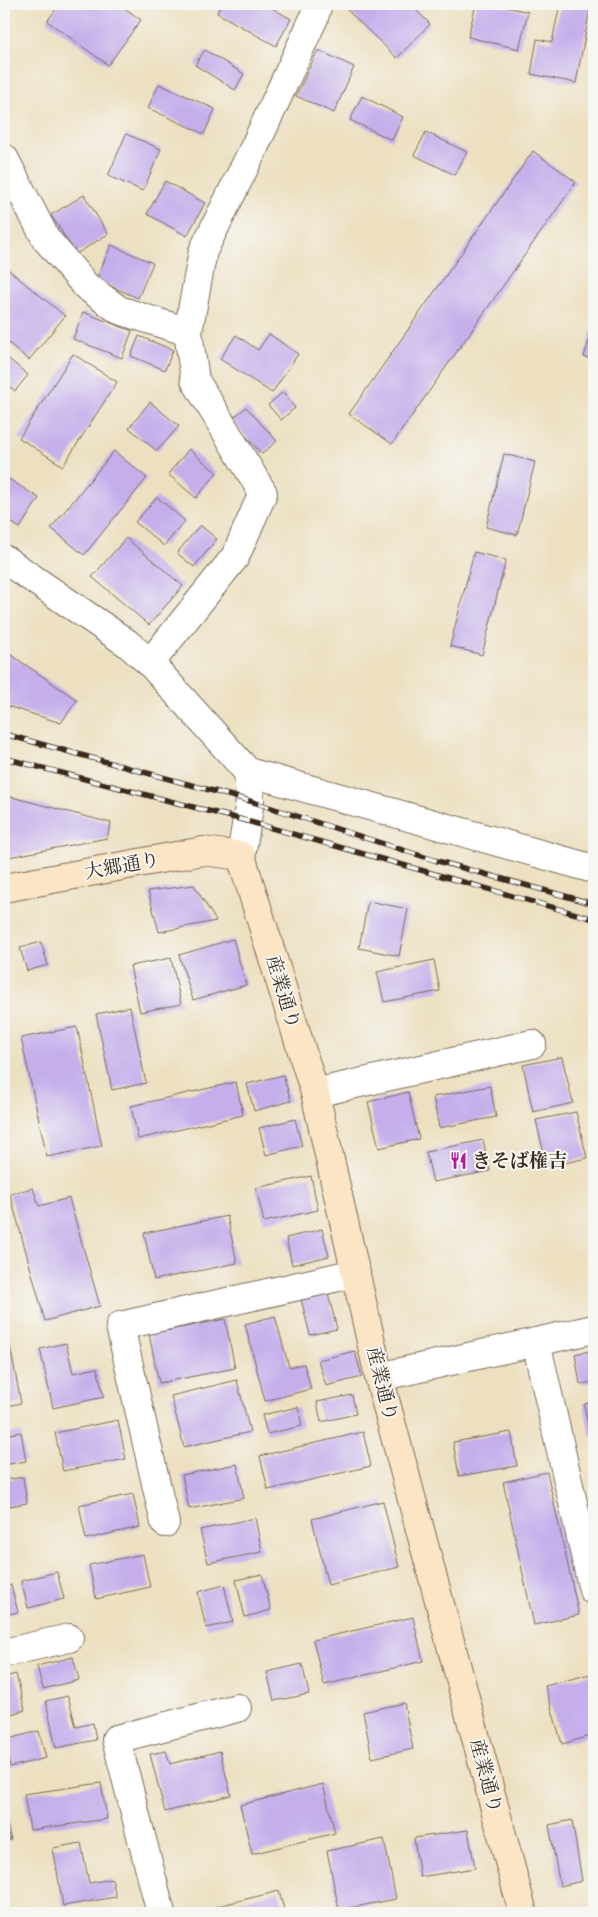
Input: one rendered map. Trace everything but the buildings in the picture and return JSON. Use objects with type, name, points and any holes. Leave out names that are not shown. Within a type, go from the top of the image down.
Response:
[{"type":"street","points":[[150,663],[235,558],[263,493],[195,380],[188,332],[203,251],[253,150],[314,18],[318,4]]},
{"type":"street","points":[[4,158],[46,239],[86,286],[119,310],[188,332]]},
{"type":"street","points":[[4,559],[127,643],[150,663],[248,772],[594,869]]},
{"type":"street","points":[[241,856],[250,801],[248,772]]},
{"type":"street","name":"大郷通り","points":[[4,888],[203,851],[241,856]]},
{"type":"street","name":"産業通り","points":[[241,856],[315,1093],[380,1377],[523,1913]]},
{"type":"street","points":[[315,1093],[532,1044]]},
{"type":"street","points":[[165,1523],[120,1326],[356,1273]]},
{"type":"street","points":[[380,1377],[594,1329]]},
{"type":"street","points":[[536,1342],[593,1590]]},
{"type":"street","points":[[4,1652],[69,1638]]},
{"type":"street","points":[[161,1913],[116,1739],[237,1708]]},
{"type":"railway","points":[[4,734],[250,801],[434,860],[594,904]]},
{"type":"railway","points":[[4,758],[247,821],[594,919]]},
{"type":"place","name":"きそば権吉","points":[[458,1161]]}]
